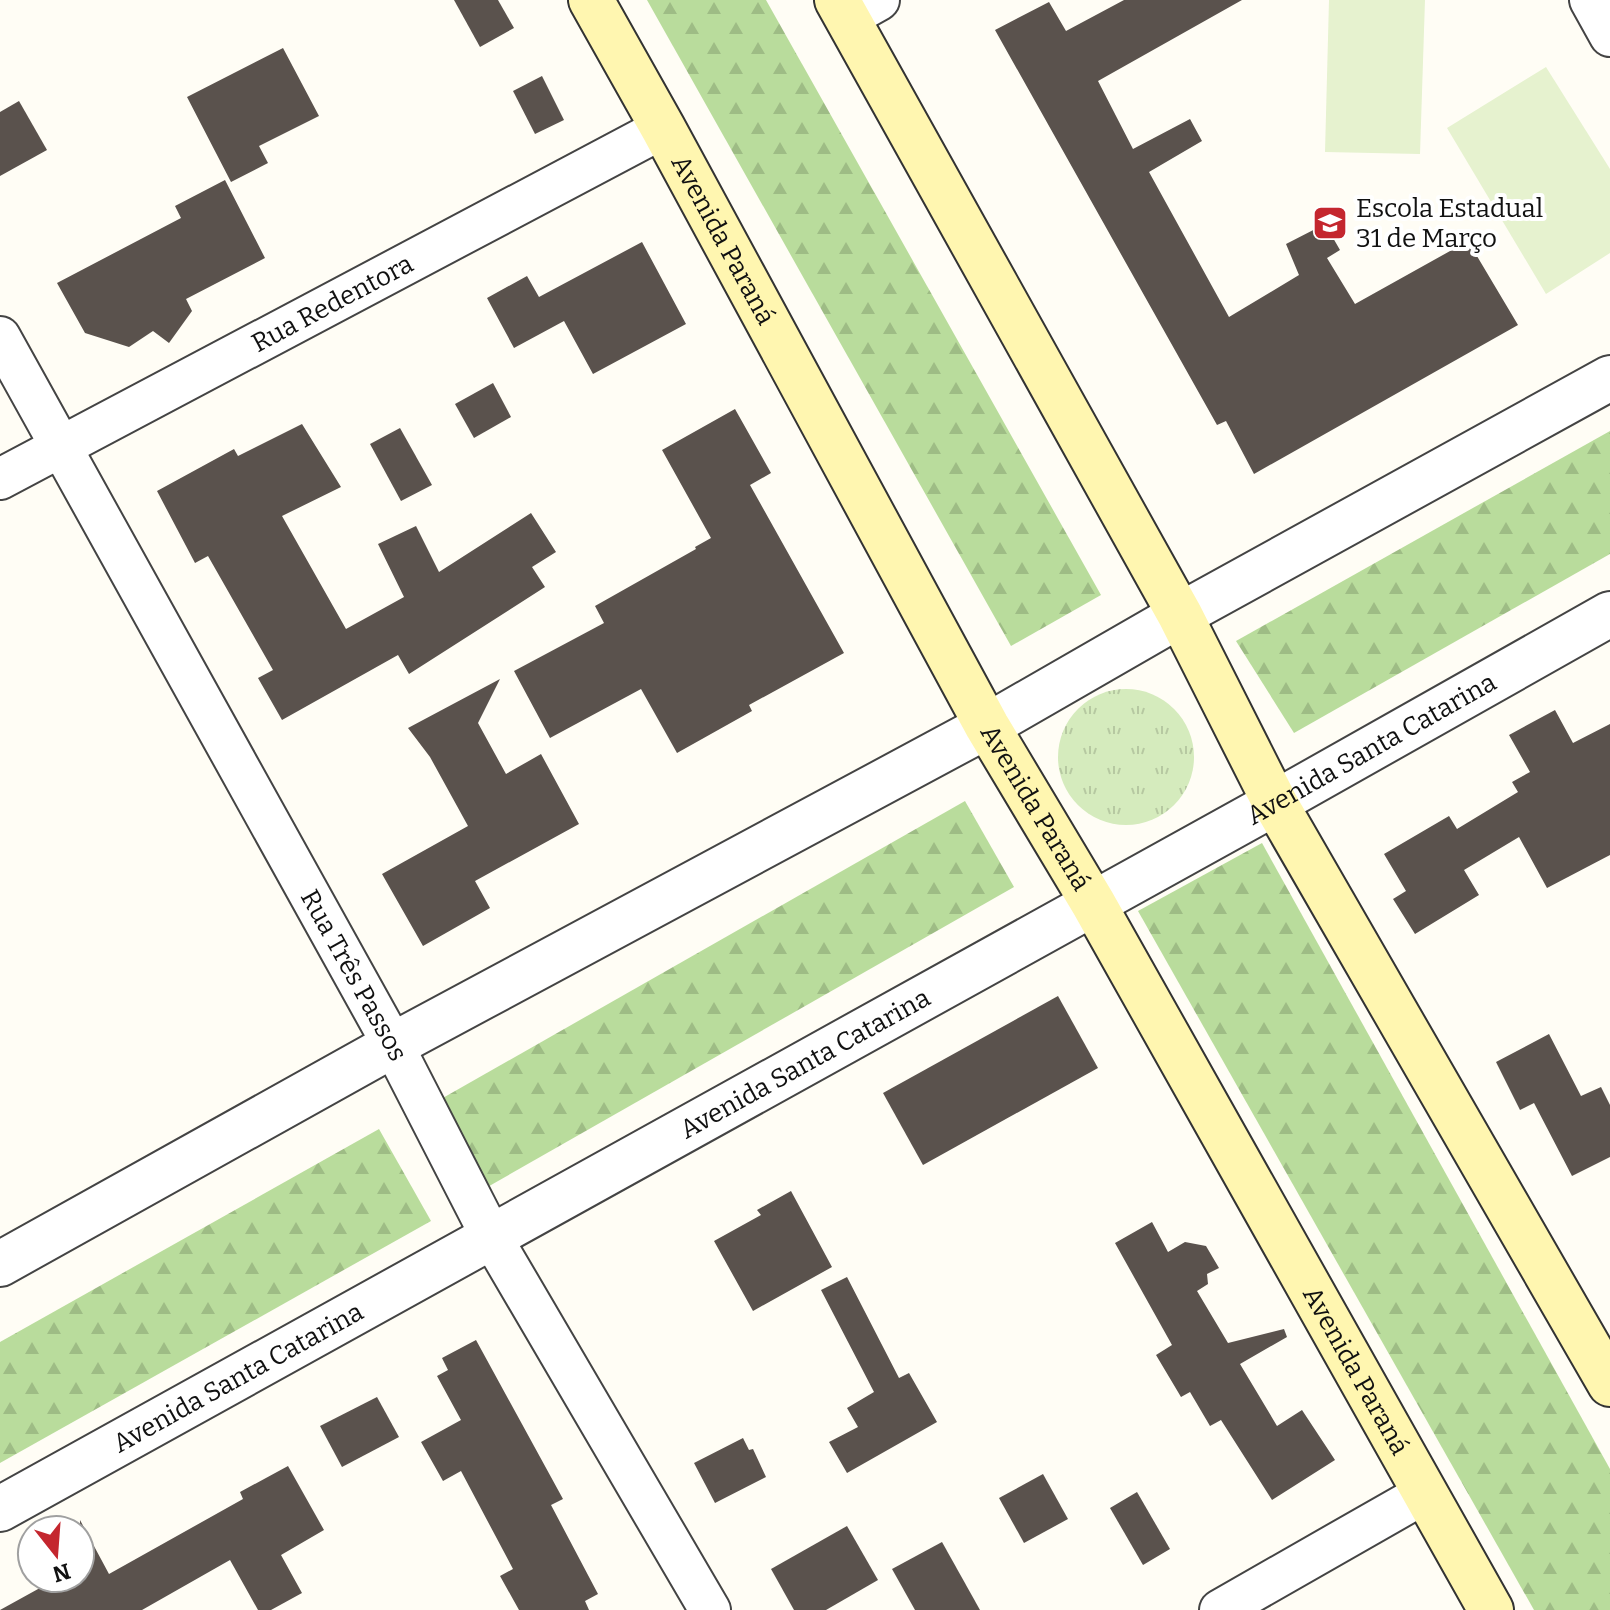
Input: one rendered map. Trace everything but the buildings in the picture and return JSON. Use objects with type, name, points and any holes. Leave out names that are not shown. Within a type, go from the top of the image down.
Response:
[{"type":"main road","name":"Avenida Paraná","points":[[591,0],[987,726],[1093,903],[1491,1610]]},
{"type":"main road","points":[[854,6],[1180,615],[1275,803],[1610,1383]]},
{"type":"street","points":[[1590,0],[1610,36]]},
{"type":"street","name":"Rua Redentora","points":[[0,479],[663,128]]},
{"type":"street","name":"Rua Três Passos","points":[[0,337],[393,1045],[492,1238],[710,1610]]},
{"type":"street","points":[[0,1264],[393,1045],[987,726],[1180,615],[1610,378]]},
{"type":"street","name":"Avenida Santa Catarina","points":[[0,1509],[1275,803],[1610,614]]},
{"type":"street","points":[[1220,1610],[1425,1493]]},
{"type":"green space","points":[[647,0],[766,0],[1101,595],[1011,646]]},
{"type":"green space","points":[[1329,0],[1425,0],[1420,154],[1325,152]]},
{"type":"green space","points":[[1546,67],[1610,169],[1610,253],[1546,294],[1447,128]]},
{"type":"green space","points":[[1610,431],[1610,554],[1294,733],[1236,641]]},
{"type":"green space","points":[[1126,689],[1152,694],[1174,709],[1189,731],[1194,757],[1189,783],[1174,805],[1152,820],[1126,825],[1100,820],[1078,805],[1063,783],[1058,757],[1063,731],[1078,709],[1100,694]]},
{"type":"green space","points":[[965,801],[1014,887],[484,1189],[434,1103]]},
{"type":"green space","points":[[1262,843],[1610,1469],[1610,1610],[1534,1610],[1138,911]]},
{"type":"green space","points":[[379,1129],[431,1221],[0,1463],[0,1342]]},
{"type":"place","name":"Escola Estadual 31 de Março","points":[[1330,223]]}]
